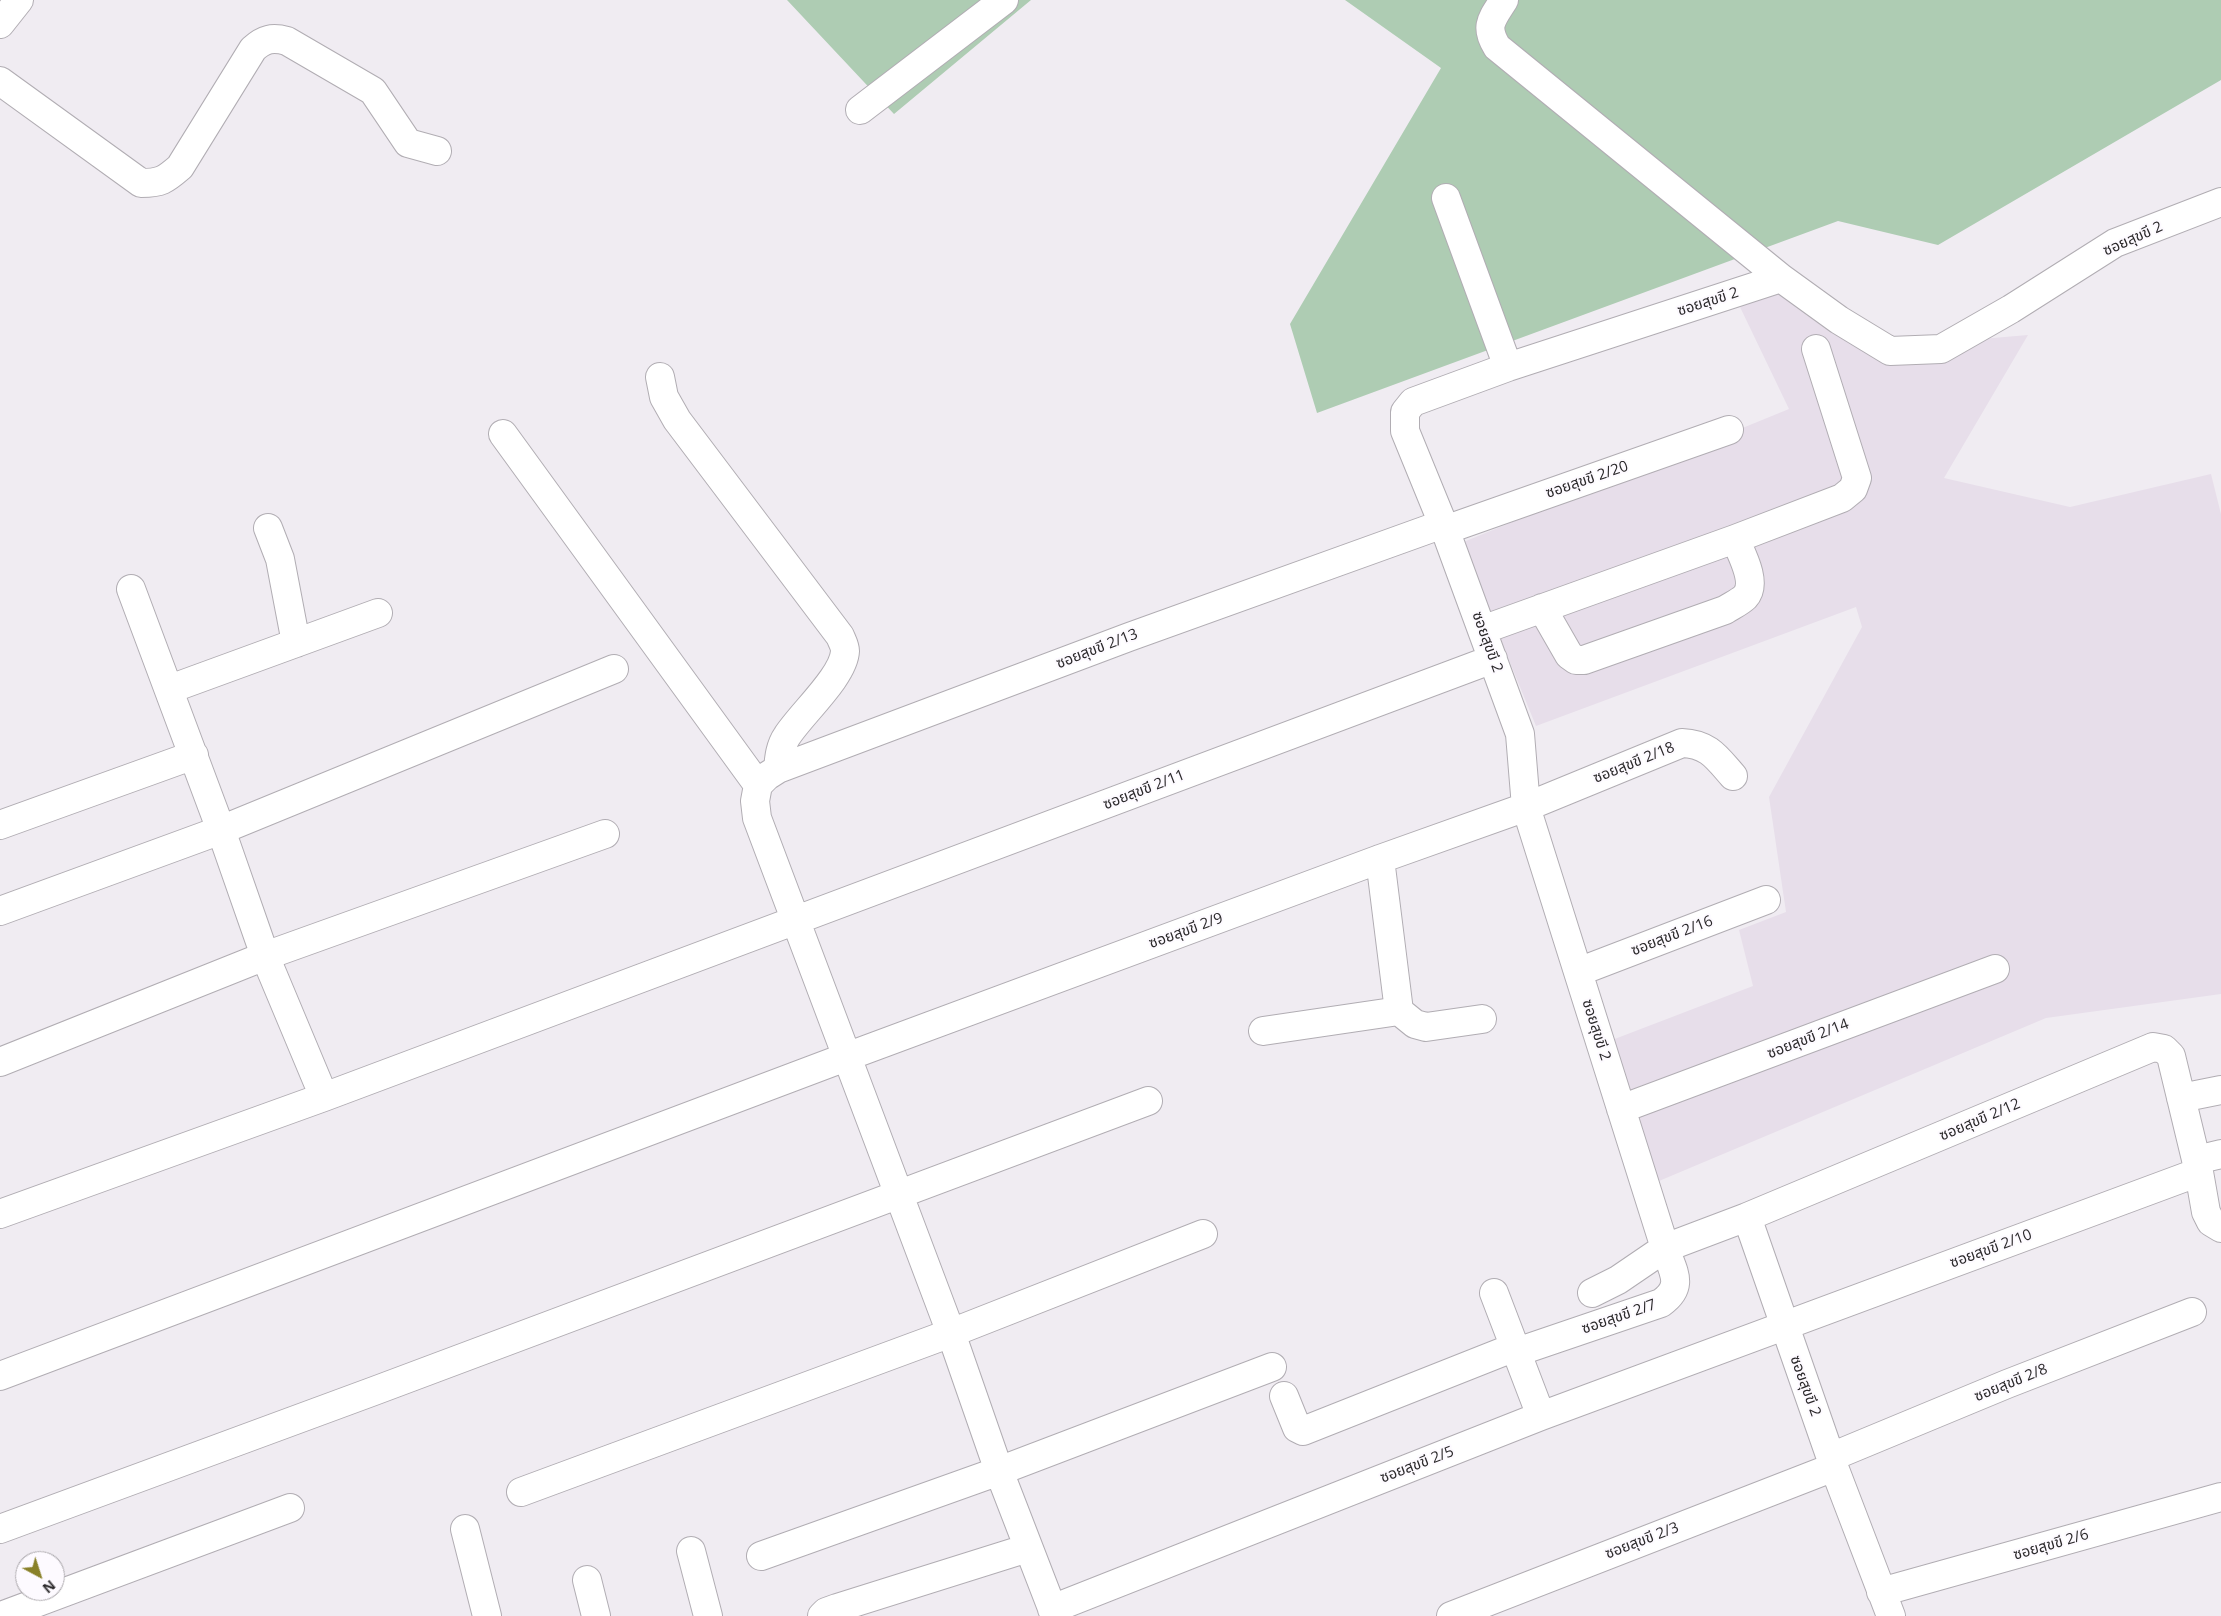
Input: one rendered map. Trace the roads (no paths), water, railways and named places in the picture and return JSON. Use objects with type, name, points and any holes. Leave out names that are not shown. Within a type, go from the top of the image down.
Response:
[{"type":"street","points":[[0,24],[19,0]]},
{"type":"street","points":[[860,110],[1004,0]]},
{"type":"street","points":[[1504,0],[1489,24],[1491,37],[1497,47],[1781,278]]},
{"type":"street","points":[[4,93],[141,183],[157,183],[167,178],[180,167],[253,49],[262,41],[276,38],[287,41],[373,91],[408,143],[437,151]]},
{"type":"street","points":[[1446,198],[1508,367]]},
{"type":"street","name":"ซอยสุขขี 2","points":[[1665,1248],[1526,807],[1520,734],[1444,527],[1405,431],[1405,412],[1413,402],[1508,367],[1781,278],[1839,320],[1890,351],[1941,349],[2011,309],[2116,243],[2221,202]]},
{"type":"street","points":[[1482,630],[1735,539],[1842,498],[1852,489],[1857,478],[1816,349]]},
{"type":"street","points":[[660,377],[664,397],[677,420],[834,629],[845,650],[843,663],[787,736],[781,747],[755,801],[757,818],[794,921],[951,1333],[999,1471],[1053,1612]]},
{"type":"street","name":"ซอยสุขขี 2/20","points":[[1444,527],[1730,430]]},
{"type":"street","points":[[503,434],[768,777]]},
{"type":"street","name":"ซอยสุขขี 2/13","points":[[768,777],[1129,636],[1444,527]]},
{"type":"street","points":[[268,528],[280,559],[296,643]]},
{"type":"street","points":[[1542,608],[1569,656],[1576,660],[1584,660],[1725,610],[1744,598],[1749,591],[1750,583],[1735,539]]},
{"type":"street","points":[[132,589],[194,755],[265,956],[324,1097]]},
{"type":"street","points":[[170,690],[378,613]]},
{"type":"street","name":"ซอยสุขขี 2/11","points":[[0,1214],[324,1097],[1493,659]]},
{"type":"street","points":[[0,911],[221,830],[614,669]]},
{"type":"street","name":"ซอยสุขขี 2/18","points":[[1526,807],[1682,743],[1696,744],[1709,750],[1733,776]]},
{"type":"street","points":[[0,825],[194,755]]},
{"type":"street","name":"ซอยสุขขี 2/9","points":[[0,1376],[846,1057],[1380,859],[1526,807]]},
{"type":"street","points":[[0,1062],[265,956],[605,834]]},
{"type":"street","points":[[1380,859],[1399,1011],[1415,1024],[1426,1027],[1482,1019]]},
{"type":"street","name":"ซอยสุขขี 2/16","points":[[1578,972],[1766,900]]},
{"type":"street","name":"ซอยสุขขี 2/14","points":[[1621,1109],[1995,969]]},
{"type":"street","points":[[1263,1031],[1399,1011]]},
{"type":"street","name":"ซอยสุขขี 2/12","points":[[1747,1217],[2153,1047],[2164,1049],[2171,1056],[2182,1098],[2205,1162],[2206,1212],[2211,1222],[2221,1228]]},
{"type":"street","points":[[2182,1098],[2221,1090]]},
{"type":"street","points":[[0,1529],[1148,1101]]},
{"type":"street","name":"ซอยสุขขี 2/10","points":[[1784,1327],[2205,1162]]},
{"type":"street","points":[[1592,1293],[1618,1280],[1665,1248],[1747,1217]]},
{"type":"street","name":"ซอยสุขขี 2","points":[[1747,1217],[1883,1608]]},
{"type":"street","points":[[521,1492],[951,1333],[1203,1234]]},
{"type":"street","name":"ซอยสุขขี 2/7","points":[[1516,1350],[1661,1303],[1672,1295],[1677,1283],[1665,1248]]},
{"type":"street","points":[[1494,1293],[1541,1416]]},
{"type":"street","name":"ซอยสุขขี 2/8","points":[[1832,1462],[2007,1384],[2192,1312]]},
{"type":"street","name":"ซอยสุขขี 2/5","points":[[1053,1612],[1541,1416],[1784,1327]]},
{"type":"street","points":[[1284,1396],[1298,1428],[1303,1431],[1516,1350]]},
{"type":"street","points":[[761,1556],[999,1471],[1272,1367]]},
{"type":"street","name":"ซอยสุขขี 2/3","points":[[1450,1616],[1832,1462]]},
{"type":"street","name":"ซอยสุขขี 2/6","points":[[1883,1608],[2221,1497]]},
{"type":"street","points":[[1,1616],[290,1508]]},
{"type":"street","points":[[465,1529],[487,1616]]},
{"type":"street","points":[[822,1616],[826,1612],[837,1608],[1028,1548]]},
{"type":"street","points":[[691,1550],[708,1616]]},
{"type":"street","points":[[587,1580],[596,1616]]}]
